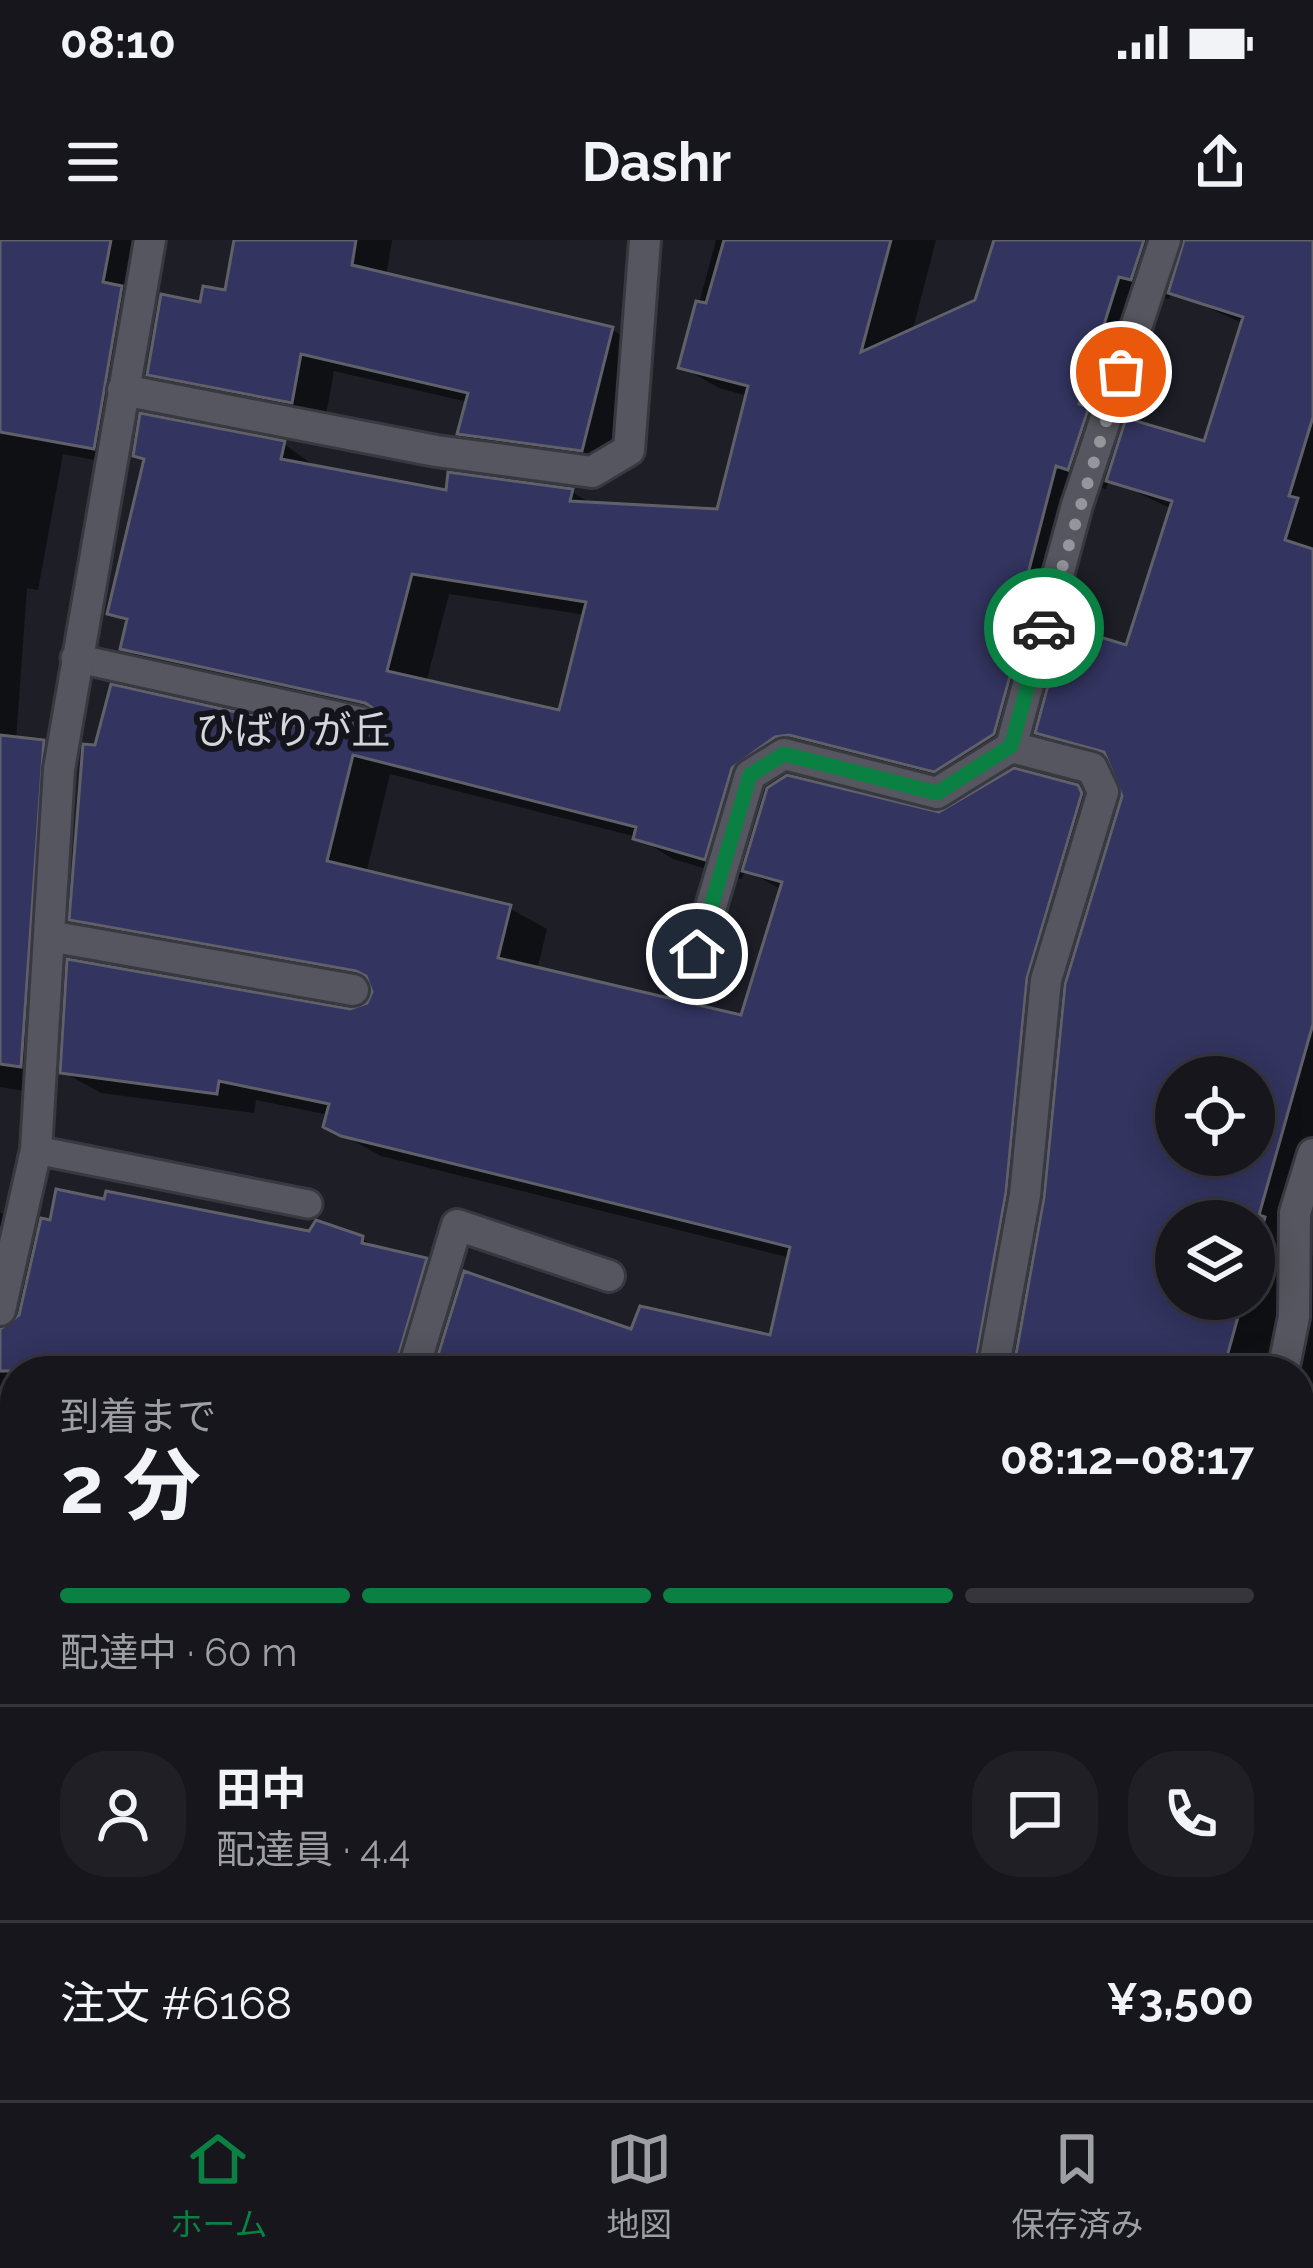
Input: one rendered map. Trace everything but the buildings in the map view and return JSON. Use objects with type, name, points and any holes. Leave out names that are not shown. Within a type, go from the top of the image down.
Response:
[{"type":"street","points":[[0,1310],[36,1150],[58,769],[150,240]]},
{"type":"street","points":[[123,390],[436,451],[592,472],[629,450],[645,240]]},
{"type":"street","points":[[697,954],[750,775],[784,754],[937,793],[1011,746],[1078,505],[1165,240]]},
{"type":"street","points":[[996,1356],[1025,1196],[1046,980],[1103,792],[1092,768],[1011,746]]},
{"type":"street","points":[[49,937],[353,990]]},
{"type":"street","points":[[1286,1356],[1294,1317],[1295,1213],[1313,1154]]},
{"type":"street","points":[[418,1356],[457,1225],[609,1276]]},
{"type":"lane","points":[[74,658],[361,721]]},
{"type":"lane","points":[[36,1150],[308,1204]]},
{"type":"way so far","points":[[1044,628],[1121,372]]},
{"type":"district","name":"ひばりが丘","points":[[293,730]]},
{"type":"route","points":[[697,954],[750,775],[784,754],[937,793],[1011,746],[1044,628]]}]
